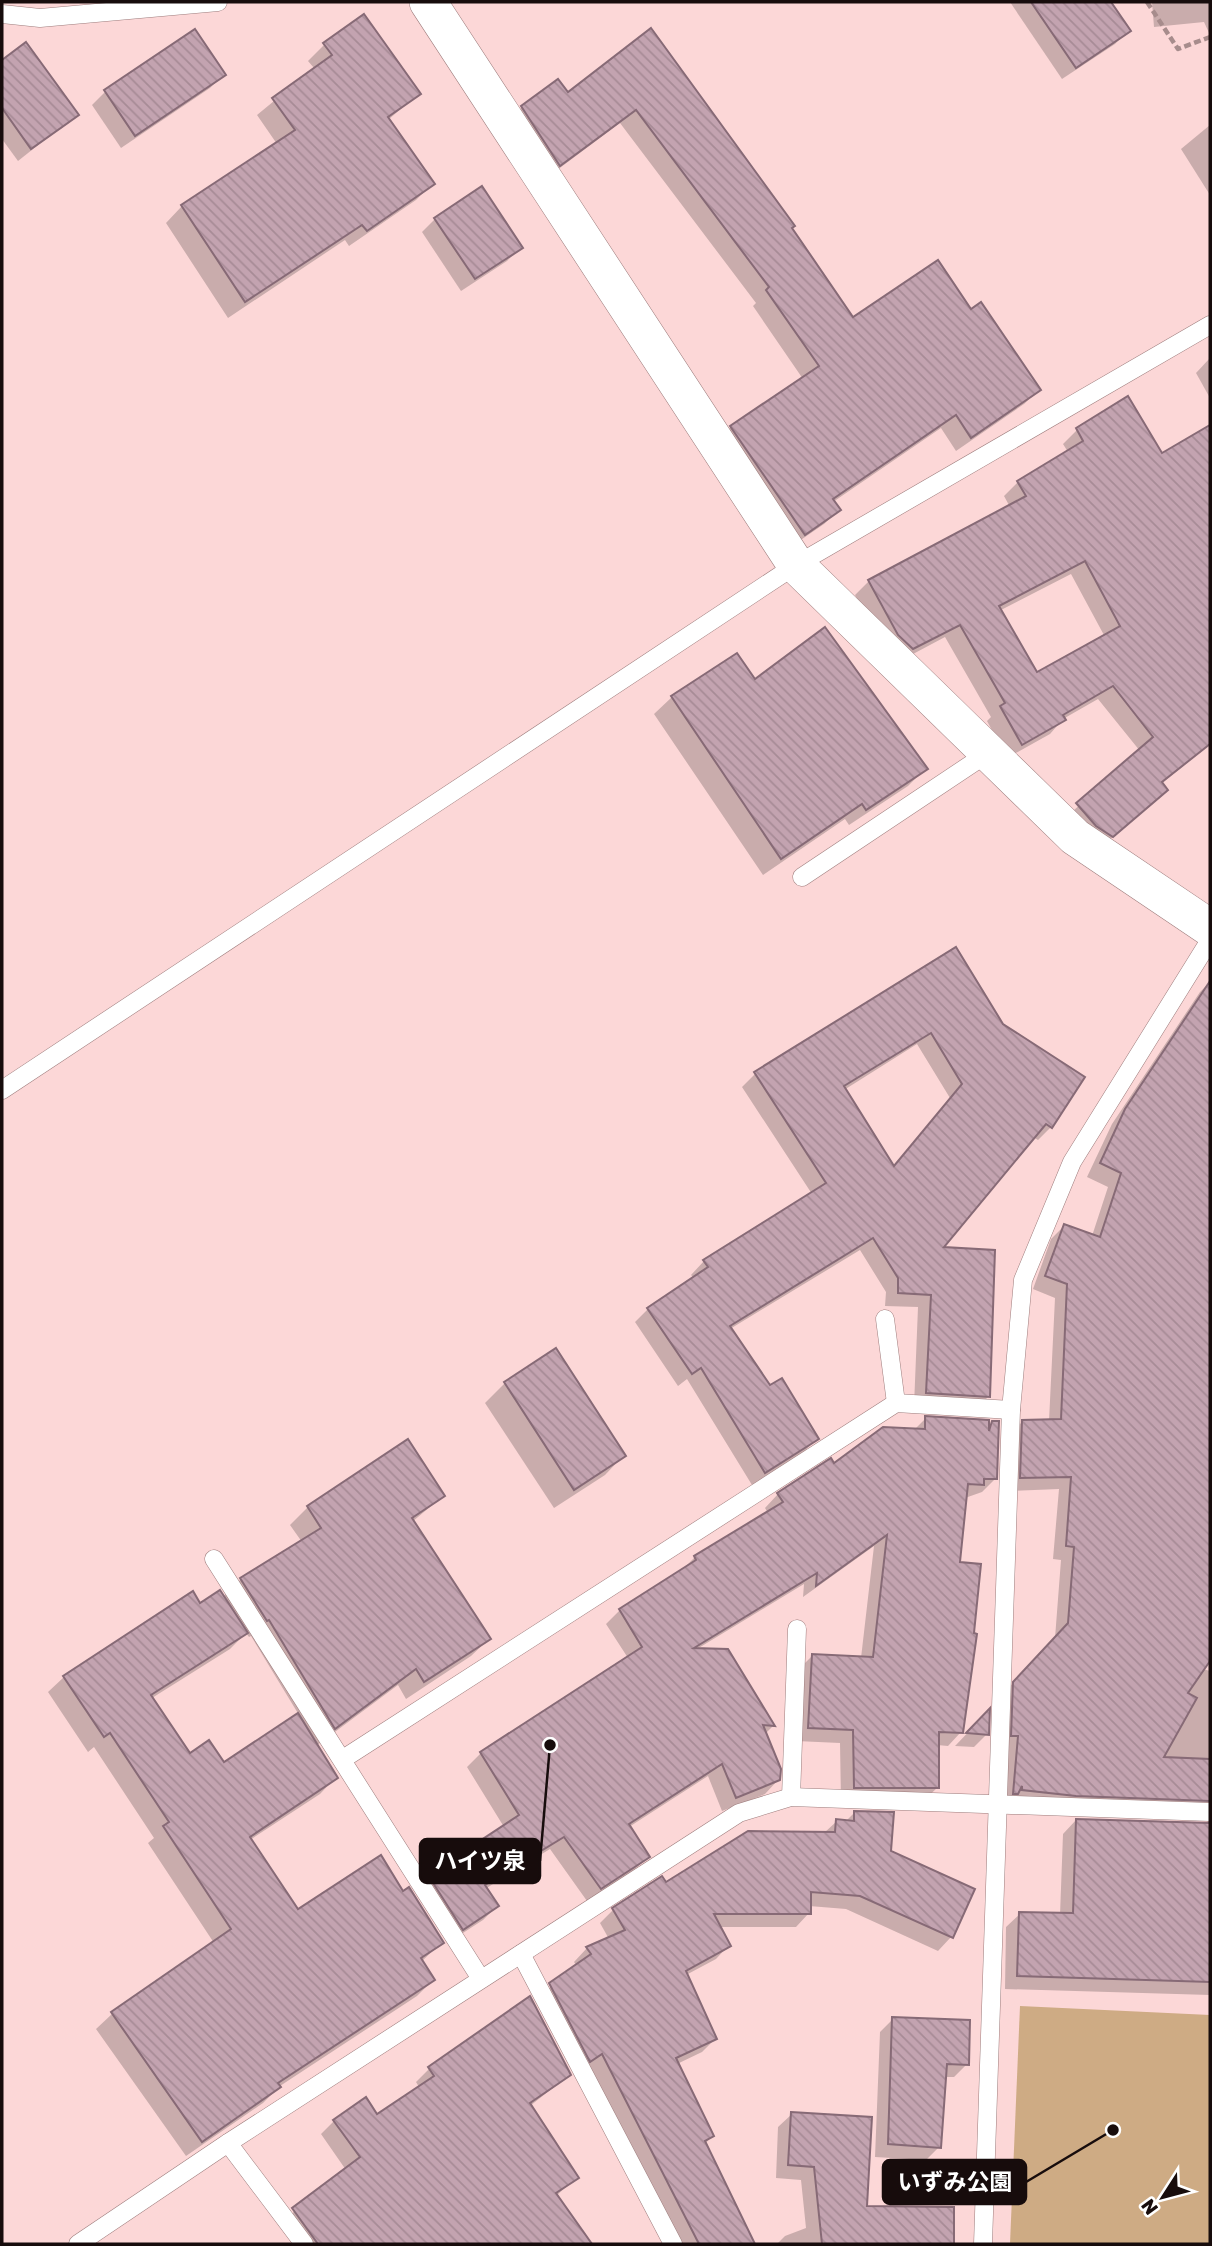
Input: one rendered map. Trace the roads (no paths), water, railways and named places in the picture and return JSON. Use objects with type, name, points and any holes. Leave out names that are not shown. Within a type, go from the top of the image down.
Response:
[{"type":"street","points":[[428,2],[796,565],[1074,837],[1210,929]]},
{"type":"lane","points":[[29,2],[40,18]]},
{"type":"lane","points":[[2,14],[40,18],[218,2]]},
{"type":"lane","points":[[2,1090],[796,565],[1210,325]]},
{"type":"lane","points":[[802,877],[988,753]]},
{"type":"lane","points":[[984,2244],[1011,1410],[1023,1280],[1072,1162],[1210,940]]},
{"type":"lane","points":[[885,1319],[896,1403]]},
{"type":"lane","points":[[343,1759],[896,1403],[1011,1410]]},
{"type":"lane","points":[[214,1559],[481,1979]]},
{"type":"lane","points":[[791,1797],[797,1629]]},
{"type":"lane","points":[[78,2244],[229,2143],[739,1813],[791,1797],[1210,1812]]},
{"type":"lane","points":[[521,1954],[673,2244]]},
{"type":"lane","points":[[229,2143],[304,2244]]},
{"type":"place","name":"ハイツ泉","points":[[550,1745]]},
{"type":"place","name":"いずみ公園","points":[[1113,2130]]}]
